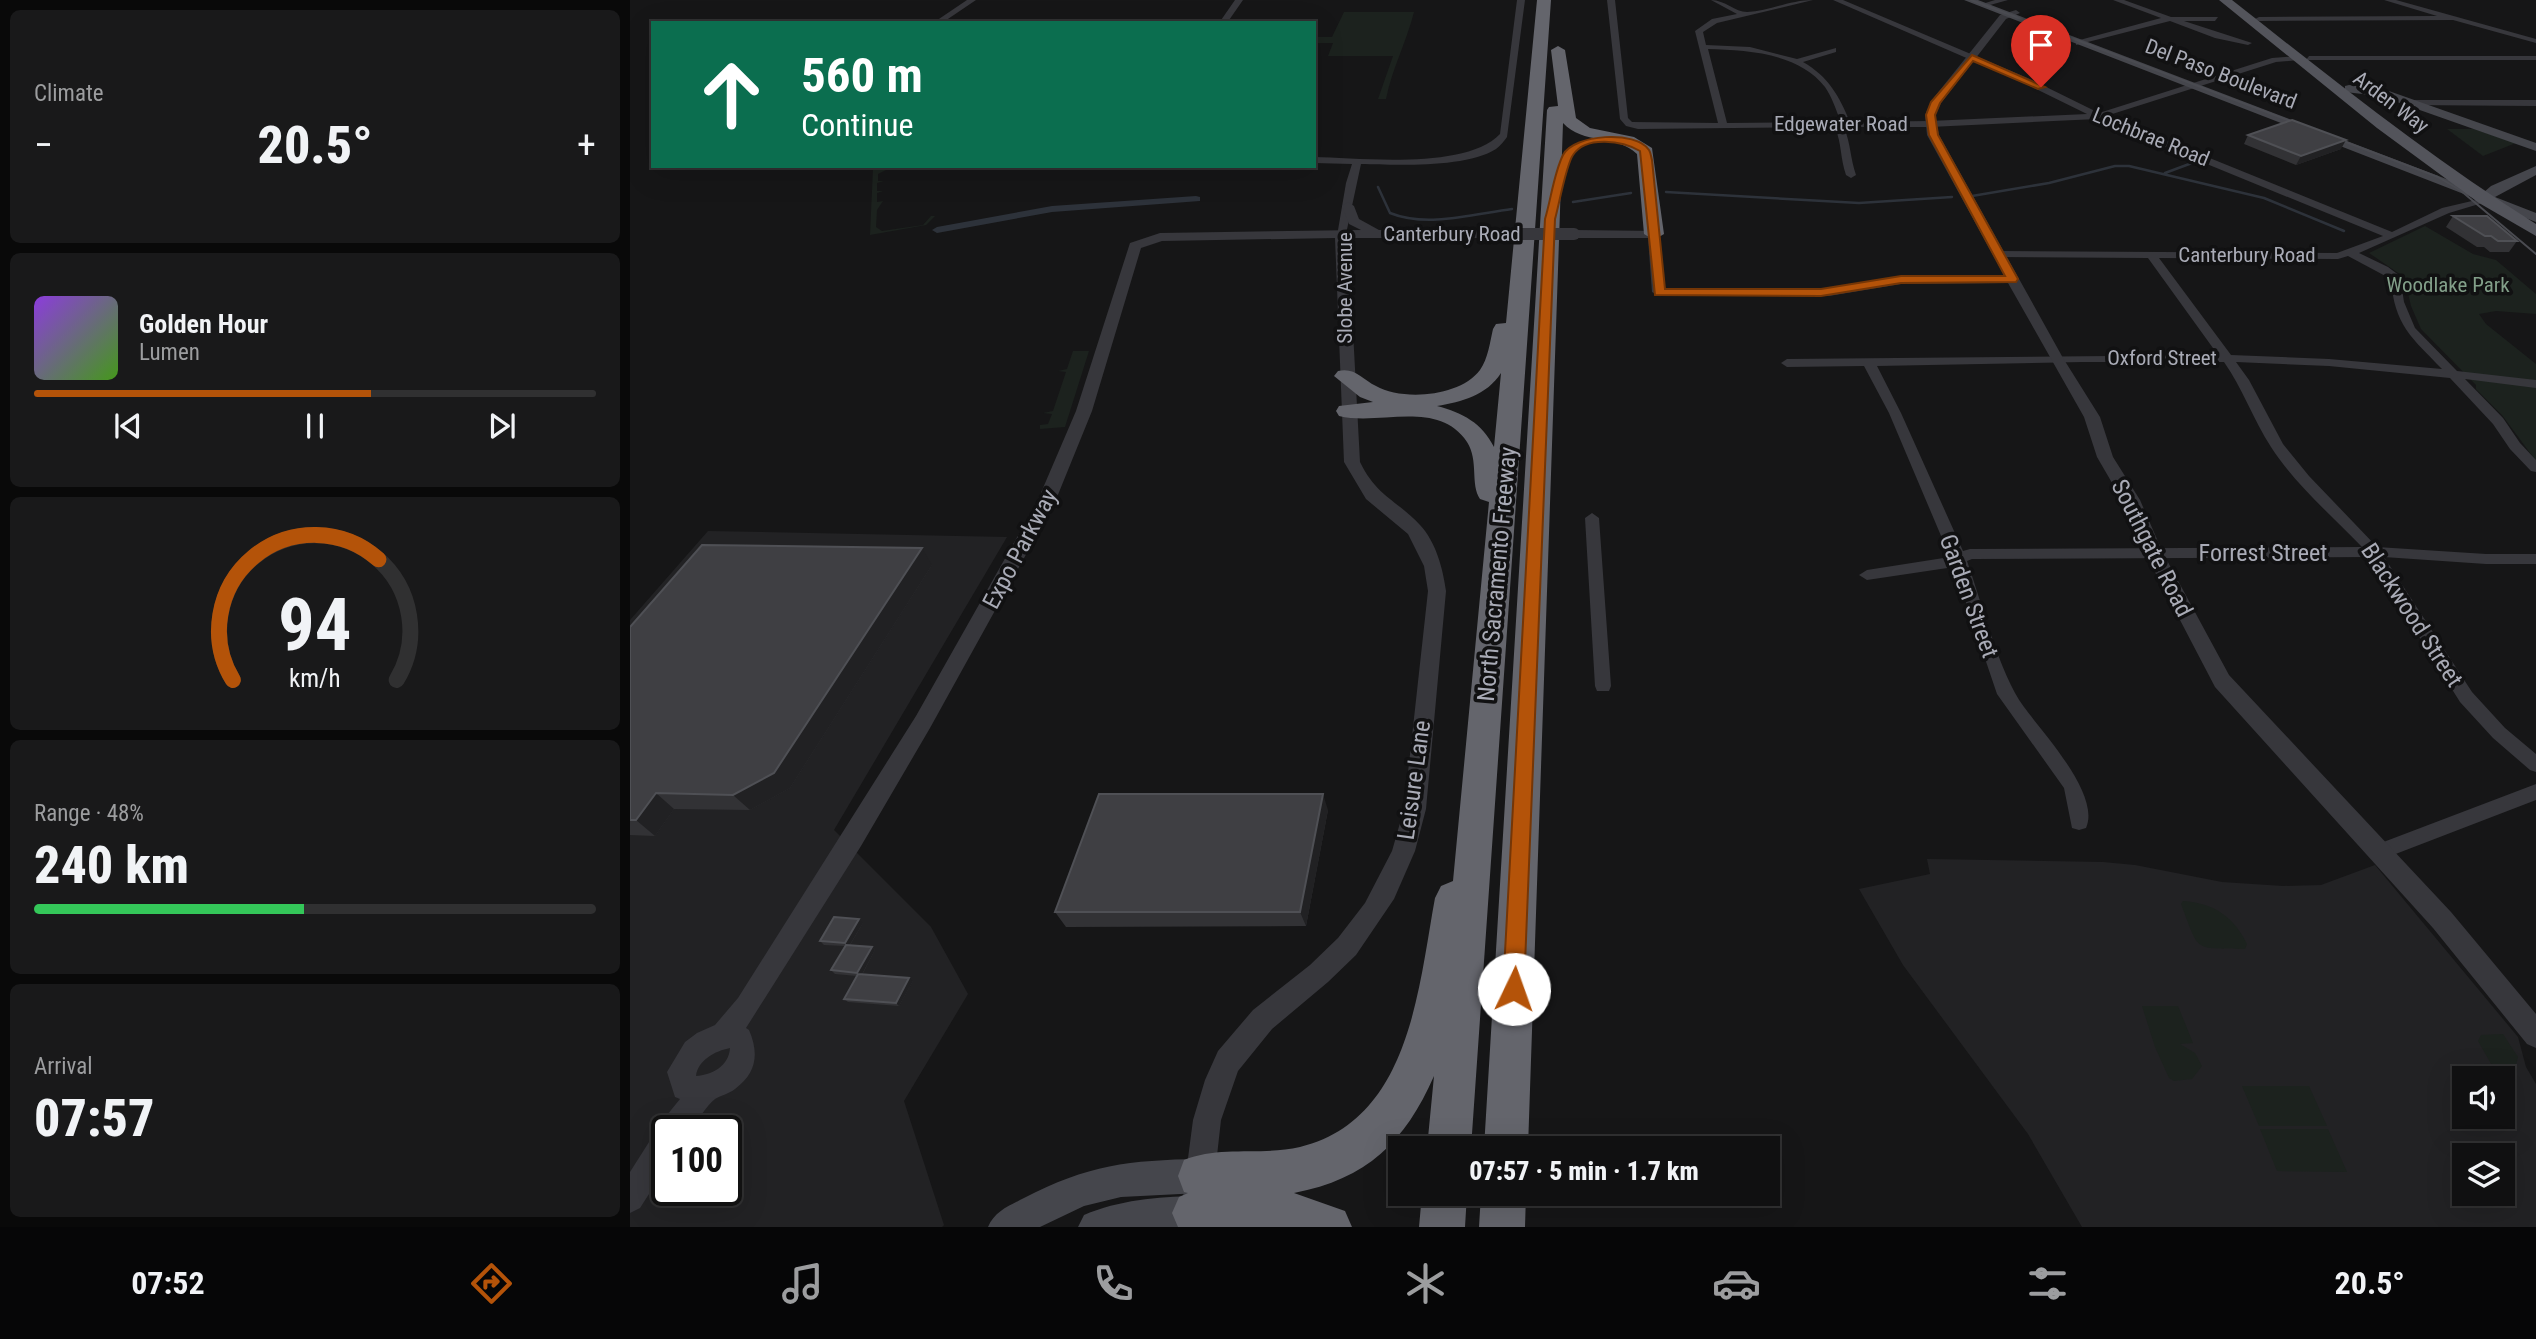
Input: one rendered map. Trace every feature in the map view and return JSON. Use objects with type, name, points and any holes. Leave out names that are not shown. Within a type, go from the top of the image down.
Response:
[{"type":"highway","name":"North Sacramento Freeway","points":[[1450,1136],[1544,0]]},
{"type":"highway","name":"North Sacramento Freeway","points":[[1507,1136],[1516,936],[1562,227],[1558,44],[1569,121],[1585,131],[1630,133]]},
{"type":"highway","points":[[1562,227],[1572,149],[1630,133],[1647,155],[1654,234]]},
{"type":"highway","points":[[1348,406],[1394,401],[1429,401],[1475,386],[1493,369],[1525,248]]},
{"type":"highway","points":[[1346,376],[1368,392],[1394,401]]},
{"type":"highway","points":[[1348,406],[1423,410],[1461,424],[1479,440],[1488,461],[1494,619]]},
{"type":"highway","points":[[1196,1205],[1324,1163],[1349,1152],[1372,1135],[1408,1091],[1424,1050],[1434,1006],[1484,740]]},
{"type":"highway","points":[[1516,936],[1521,1136]]},
{"type":"highway","points":[[1196,1205],[1279,1213],[1329,1227]]},
{"type":"highway","points":[[1443,1227],[1444,1206]]},
{"type":"highway","points":[[1502,1227],[1503,1206]]},
{"type":"highway","points":[[1522,1206],[1523,1227]]},
{"type":"main road","name":"Del Paso Boulevard","points":[[1969,0],[2009,9],[2083,41],[2488,197],[2536,211]]},
{"type":"main road","name":"Arden Way","points":[[2225,0],[2536,230]]},
{"type":"main road","name":"Arden Way","points":[[2236,0],[2365,113],[2462,182],[2511,208],[2536,230]]},
{"type":"main road","name":"Del Paso Boulevard","points":[[2196,84],[2462,182]]},
{"type":"main road","points":[[2348,89],[2373,90],[2536,147]]},
{"type":"main road","points":[[2348,89],[2365,113]]},
{"type":"main road","points":[[2390,155],[2403,155],[2407,152],[2392,133]]},
{"type":"main road","points":[[2488,197],[2496,189],[2536,170]]},
{"type":"main road","points":[[2511,208],[2536,218]]},
{"type":"main road","points":[[1006,1227],[1041,1207],[1097,1184],[1156,1177],[1196,1205]]},
{"type":"main road","points":[[1096,1227],[1196,1205]]},
{"type":"street","points":[[940,21],[972,0]]},
{"type":"street","points":[[1224,21],[1238,0]]},
{"type":"street","points":[[1316,160],[1460,159],[1484,153],[1498,145],[1504,135],[1521,0]]},
{"type":"street","points":[[1611,0],[1624,119],[1630,133]]},
{"type":"street","points":[[1715,0],[1745,15]]},
{"type":"street","points":[[1723,125],[1699,34],[1703,26],[1809,0]]},
{"type":"street","name":"Lochbrae Road","points":[[1837,0],[2041,87],[2097,116],[2391,235]]},
{"type":"street","points":[[2117,0],[2166,19],[2248,43]]},
{"type":"street","points":[[2388,0],[2536,41]]},
{"type":"street","points":[[1930,124],[1930,115],[1936,102],[2009,9]]},
{"type":"street","points":[[2259,19],[2453,18]]},
{"type":"street","points":[[2083,41],[2166,19],[2215,19]]},
{"type":"street","points":[[1702,47],[1758,52],[1795,62],[1826,82],[1842,124],[1847,146],[1845,157],[1852,175]]},
{"type":"street","points":[[1795,62],[1833,50]]},
{"type":"street","name":"Edgewater Road","points":[[1630,133],[1644,126],[1930,124],[2097,116],[2275,60],[2536,58]]},
{"type":"street","points":[[2411,103],[2536,103]]},
{"type":"street","name":"Southgate Road","points":[[1930,124],[1933,135],[1998,254],[2092,418],[2105,457],[2138,514],[2154,553],[2222,681],[2474,957],[2536,1035]]},
{"type":"street","name":"Slobe Avenue","points":[[1346,376],[1341,234],[1358,160]]},
{"type":"street","name":"Canterbury Road","points":[[1998,254],[2338,256],[2461,203],[2488,197]]},
{"type":"street","points":[[1348,206],[1356,225],[1382,233]]},
{"type":"street","points":[[1615,234],[1641,225],[1652,209]]},
{"type":"street","name":"Canterbury Road","points":[[1341,234],[1502,234],[1562,227],[1615,234],[1654,234]]},
{"type":"street","name":"Expo Parkway","points":[[697,1090],[722,1082],[739,1064],[744,1049],[731,1036],[923,722],[1046,502],[1084,411],[1133,248],[1145,240],[1166,236],[1341,234]]},
{"type":"street","points":[[1341,269],[1355,245],[1380,237],[1407,234]]},
{"type":"street","points":[[1615,234],[1643,245],[1657,262]]},
{"type":"street","points":[[1654,234],[1659,292],[1821,293],[1901,280],[2012,279]]},
{"type":"street","points":[[2350,253],[2384,269],[2396,278],[2398,302],[2410,329],[2498,421],[2515,446],[2536,468]]},
{"type":"street","name":"Blackwood Street","points":[[2151,255],[2243,380],[2266,428],[2284,456],[2373,552],[2466,697],[2499,733],[2536,765]]},
{"type":"street","name":"Oxford Street","points":[[1787,363],[2056,358],[2228,359],[2298,361],[2536,384]]},
{"type":"street","name":"Garden Street","points":[[1869,363],[1895,413],[1959,559],[2005,694],[2070,783],[2079,808],[2079,822]]},
{"type":"street","name":"Leisure Lane","points":[[1196,1205],[1210,1111],[1217,1084],[1228,1060],[1245,1037],[1331,963],[1349,944],[1386,888],[1410,836],[1437,591],[1436,579],[1428,554],[1415,530],[1372,495],[1360,479],[1350,450],[1346,376]]},
{"type":"street","points":[[1592,518],[1603,686]]},
{"type":"street","name":"Forrest Street","points":[[1867,575],[1947,564],[1970,554],[2373,552],[2536,559]]},
{"type":"street","points":[[2380,852],[2536,792]]},
{"type":"street","points":[[682,1115],[697,1090],[681,1080],[685,1063],[701,1046],[731,1036]]},
{"type":"street","points":[[630,1198],[651,1164]]},
{"type":"shaded area","points":[[708,531],[1007,537],[834,830],[931,927],[968,994],[904,1101],[944,1225],[630,1227],[630,620]]},
{"type":"shaded area","points":[[1927,859],[2103,862],[2135,865],[2222,882],[2283,886],[2321,885],[2375,865],[2518,1037],[2526,1067],[2536,1084],[2536,1227],[2082,1227],[2028,1134],[1903,965],[1859,889],[1930,874]]},
{"type":"green space","points":[[1344,12],[1414,12],[1386,99],[1378,99],[1393,56],[1328,56],[1333,43],[1316,43],[1316,37],[1332,37]]},
{"type":"green space","points":[[2447,129],[2474,129],[2516,143],[2483,156]]},
{"type":"green space","points":[[873,168],[888,169],[878,174],[878,181],[884,181],[877,183],[877,191],[883,191],[877,193],[877,202],[883,201],[877,210],[876,227],[882,231],[923,225],[931,216],[935,216],[926,225],[870,235]]},
{"type":"green space","name":"Woodlake Park","points":[[2425,226],[2473,254],[2496,260],[2536,294],[2536,314],[2496,311],[2479,314],[2486,324],[2536,364],[2536,461],[2502,415],[2476,389],[2476,385],[2421,329],[2411,306],[2404,277],[2369,253]]},
{"type":"green space","points":[[1073,351],[1089,351],[1065,427],[1040,429],[1040,425],[1048,424],[1052,414],[1043,413],[1053,411],[1066,372],[1058,371],[1067,369]]},
{"type":"green space","points":[[2183,901],[2204,905],[2222,913],[2242,934],[2247,944],[2245,949],[2206,947],[2200,944],[2192,932],[2181,904]]},
{"type":"green space","points":[[2142,1006],[2178,1006],[2193,1043],[2180,1044],[2195,1053],[2202,1066],[2192,1079],[2174,1081],[2169,1078],[2155,1047]]},
{"type":"green space","points":[[2503,1034],[2518,1057],[2515,1068],[2515,1066],[2492,1066],[2478,1041],[2481,1035]]},
{"type":"green space","points":[[2242,1086],[2309,1086],[2327,1126],[2259,1126]]},
{"type":"green space","points":[[2260,1129],[2328,1129],[2347,1172],[2277,1171]]},
{"type":"building","points":[[2292,120],[2346,140],[2301,156],[2248,135]]},
{"type":"building","points":[[2453,216],[2487,216],[2517,241],[2498,241],[2491,236],[2485,236]]},
{"type":"building","points":[[702,545],[922,548],[774,773],[733,795],[656,793],[636,820],[630,820],[630,627]]},
{"type":"building","points":[[1099,794],[1323,794],[1300,912],[1055,912]]},
{"type":"building","points":[[834,917],[859,919],[845,943],[820,941]]},
{"type":"building","points":[[846,945],[872,947],[857,973],[831,970]]},
{"type":"building","points":[[858,974],[909,978],[896,1003],[844,999]]},
{"type":"waterway","points":[[2165,173],[2200,160]]},
{"type":"waterway","points":[[1972,196],[2049,183],[2115,166],[2129,166],[2264,198],[2344,231]]},
{"type":"waterway","points":[[1378,187],[1390,213],[1404,217],[1435,220],[1512,209]]},
{"type":"waterway","points":[[1666,192],[1859,203],[1952,197]]},
{"type":"waterway","points":[[1573,202],[1631,193]]},
{"type":"waterway","points":[[937,230],[1052,209],[1196,199]]},
{"type":"tram line","points":[[1971,0],[2438,177],[2460,190],[2536,254]]},
{"type":"route","points":[[1514,989],[1550,219],[1570,150],[1580,144],[1604,139],[1630,142],[1644,150],[1647,155],[1659,292],[1821,293],[1887,281],[2012,279],[1933,135],[1930,115],[1936,102],[1972,57],[2041,87]]}]
